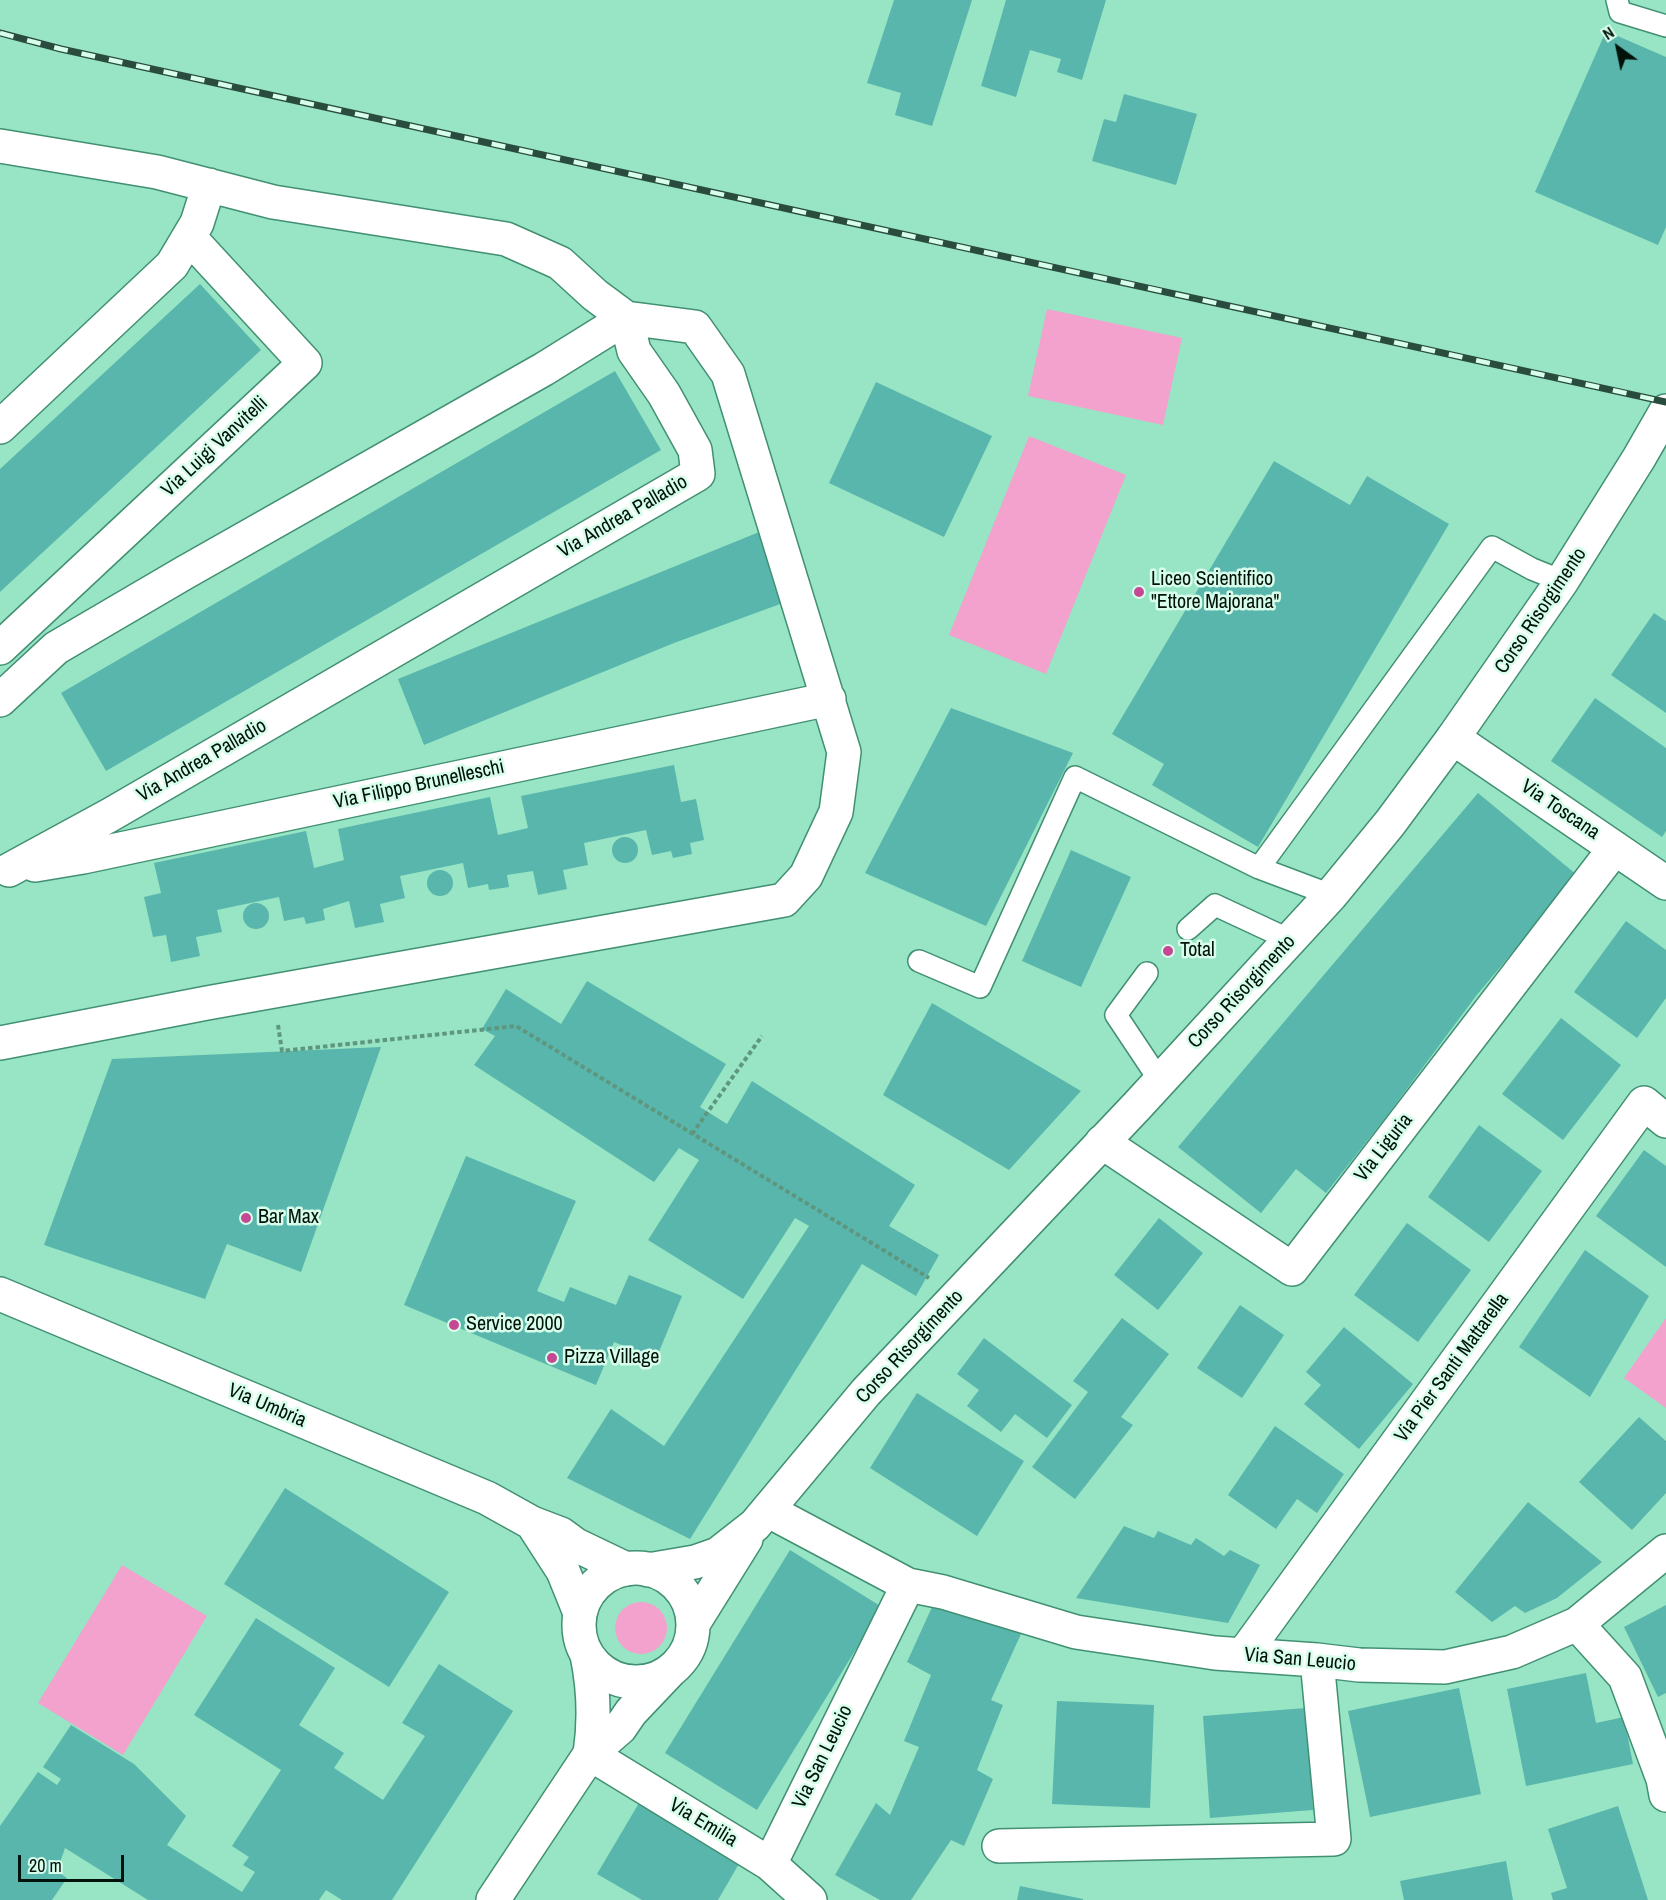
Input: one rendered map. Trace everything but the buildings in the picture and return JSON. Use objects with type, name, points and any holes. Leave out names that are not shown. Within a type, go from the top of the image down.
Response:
[{"type":"street","points":[[0,146],[157,172],[273,202],[506,239],[560,262],[595,295],[626,318],[695,327],[728,374],[844,752],[836,812],[806,876],[784,900],[0,1043]]},
{"type":"street","points":[[0,427],[172,265],[197,223],[209,185]]},
{"type":"street","name":"Via Luigi Vanvitelli","points":[[0,648],[305,363],[189,237]]},
{"type":"street","points":[[0,700],[56,648],[544,369],[626,318]]},
{"type":"street","name":"Via Andrea Palladio","points":[[4,871],[120,809],[698,474],[695,450],[664,394],[634,351],[626,318]]},
{"type":"street","name":"Corso Risorgimento","points":[[693,1624],[762,1518],[866,1392],[1290,940],[1331,895],[1390,823],[1453,738],[1562,581],[1640,458],[1666,411]]},
{"type":"street","name":"Via Filippo Brunelleschi","points":[[4,871],[83,858],[828,699]]},
{"type":"street","name":"Via Toscana","points":[[1453,738],[1666,883]]},
{"type":"street","name":"Via Liguria","points":[[1102,1142],[1292,1269],[1616,848]]},
{"type":"street","name":"Via Pier Santi Mattarella","points":[[1243,1655],[1644,1103],[1666,1120]]},
{"type":"street","name":"Via Umbria","points":[[0,1294],[487,1498],[532,1523],[561,1533],[576,1545],[637,1570]]},
{"type":"street","name":"Corso Risorgimento","points":[[637,1570],[695,1562],[718,1554],[762,1518]]},
{"type":"street","name":"Via San Leucio","points":[[762,1518],[908,1585],[943,1592],[1076,1632],[1243,1655],[1359,1665],[1445,1667],[1512,1652],[1577,1624],[1666,1551]]},
{"type":"street","name":"Via Umbria","points":[[532,1523],[563,1571],[580,1613]]},
{"type":"street","points":[[493,1900],[590,1754],[620,1728],[631,1712],[683,1658],[691,1641],[693,1624],[689,1605],[680,1589],[666,1577],[637,1570],[605,1577],[596,1584],[584,1602],[580,1613],[579,1635],[587,1655],[592,1681],[593,1731],[590,1754]]},
{"type":"street","name":"Via San Leucio","points":[[770,1864],[908,1585]]},
{"type":"street","points":[[1577,1624],[1625,1677],[1663,1779],[1666,1795]]},
{"type":"street","points":[[587,1655],[600,1670],[616,1679],[634,1682],[653,1679],[670,1671]]},
{"type":"street","points":[[999,1845],[1334,1839],[1317,1660]]},
{"type":"street","name":"Via Emilia","points":[[590,1754],[770,1864],[810,1900]]},
{"type":"lane","points":[[1617,0],[1620,12],[1666,26]]},
{"type":"lane","points":[[1259,868],[1492,547],[1532,569],[1562,581]]},
{"type":"lane","points":[[919,961],[980,987],[1076,777],[1259,868],[1331,895]]},
{"type":"lane","points":[[1188,929],[1215,904],[1290,940]]},
{"type":"lane","points":[[1147,973],[1116,1015],[1160,1081]]},
{"type":"path","points":[[273,992],[282,1051],[516,1026],[957,1296]]},
{"type":"path","points":[[692,1134],[762,1036]]},
{"type":"shaded area","points":[[1047,309],[1182,338],[1163,425],[1028,396]]},
{"type":"shaded area","points":[[1029,436],[1126,475],[1046,674],[949,635]]},
{"type":"shaded area","points":[[1666,1318],[1666,1408],[1624,1378]]},
{"type":"shaded area","points":[[122,1565],[207,1616],[123,1755],[38,1703]]},
{"type":"shaded area","points":[[636,1602],[646,1602],[660,1609],[667,1628],[660,1647],[646,1654],[636,1654],[626,1650],[619,1643],[615,1633],[615,1623],[619,1613],[626,1606]]},
{"type":"railway","points":[[0,33],[61,49],[1666,402]]},
{"type":"place","name":"Liceo Scientifico \"Ettore Majorana\"","points":[[1139,592]]},
{"type":"place","name":"Total","points":[[1168,951]]},
{"type":"place","name":"Bar Max","points":[[246,1218]]},
{"type":"place","name":"Service 2000","points":[[454,1325]]},
{"type":"place","name":"Pizza Village","points":[[552,1358]]}]
